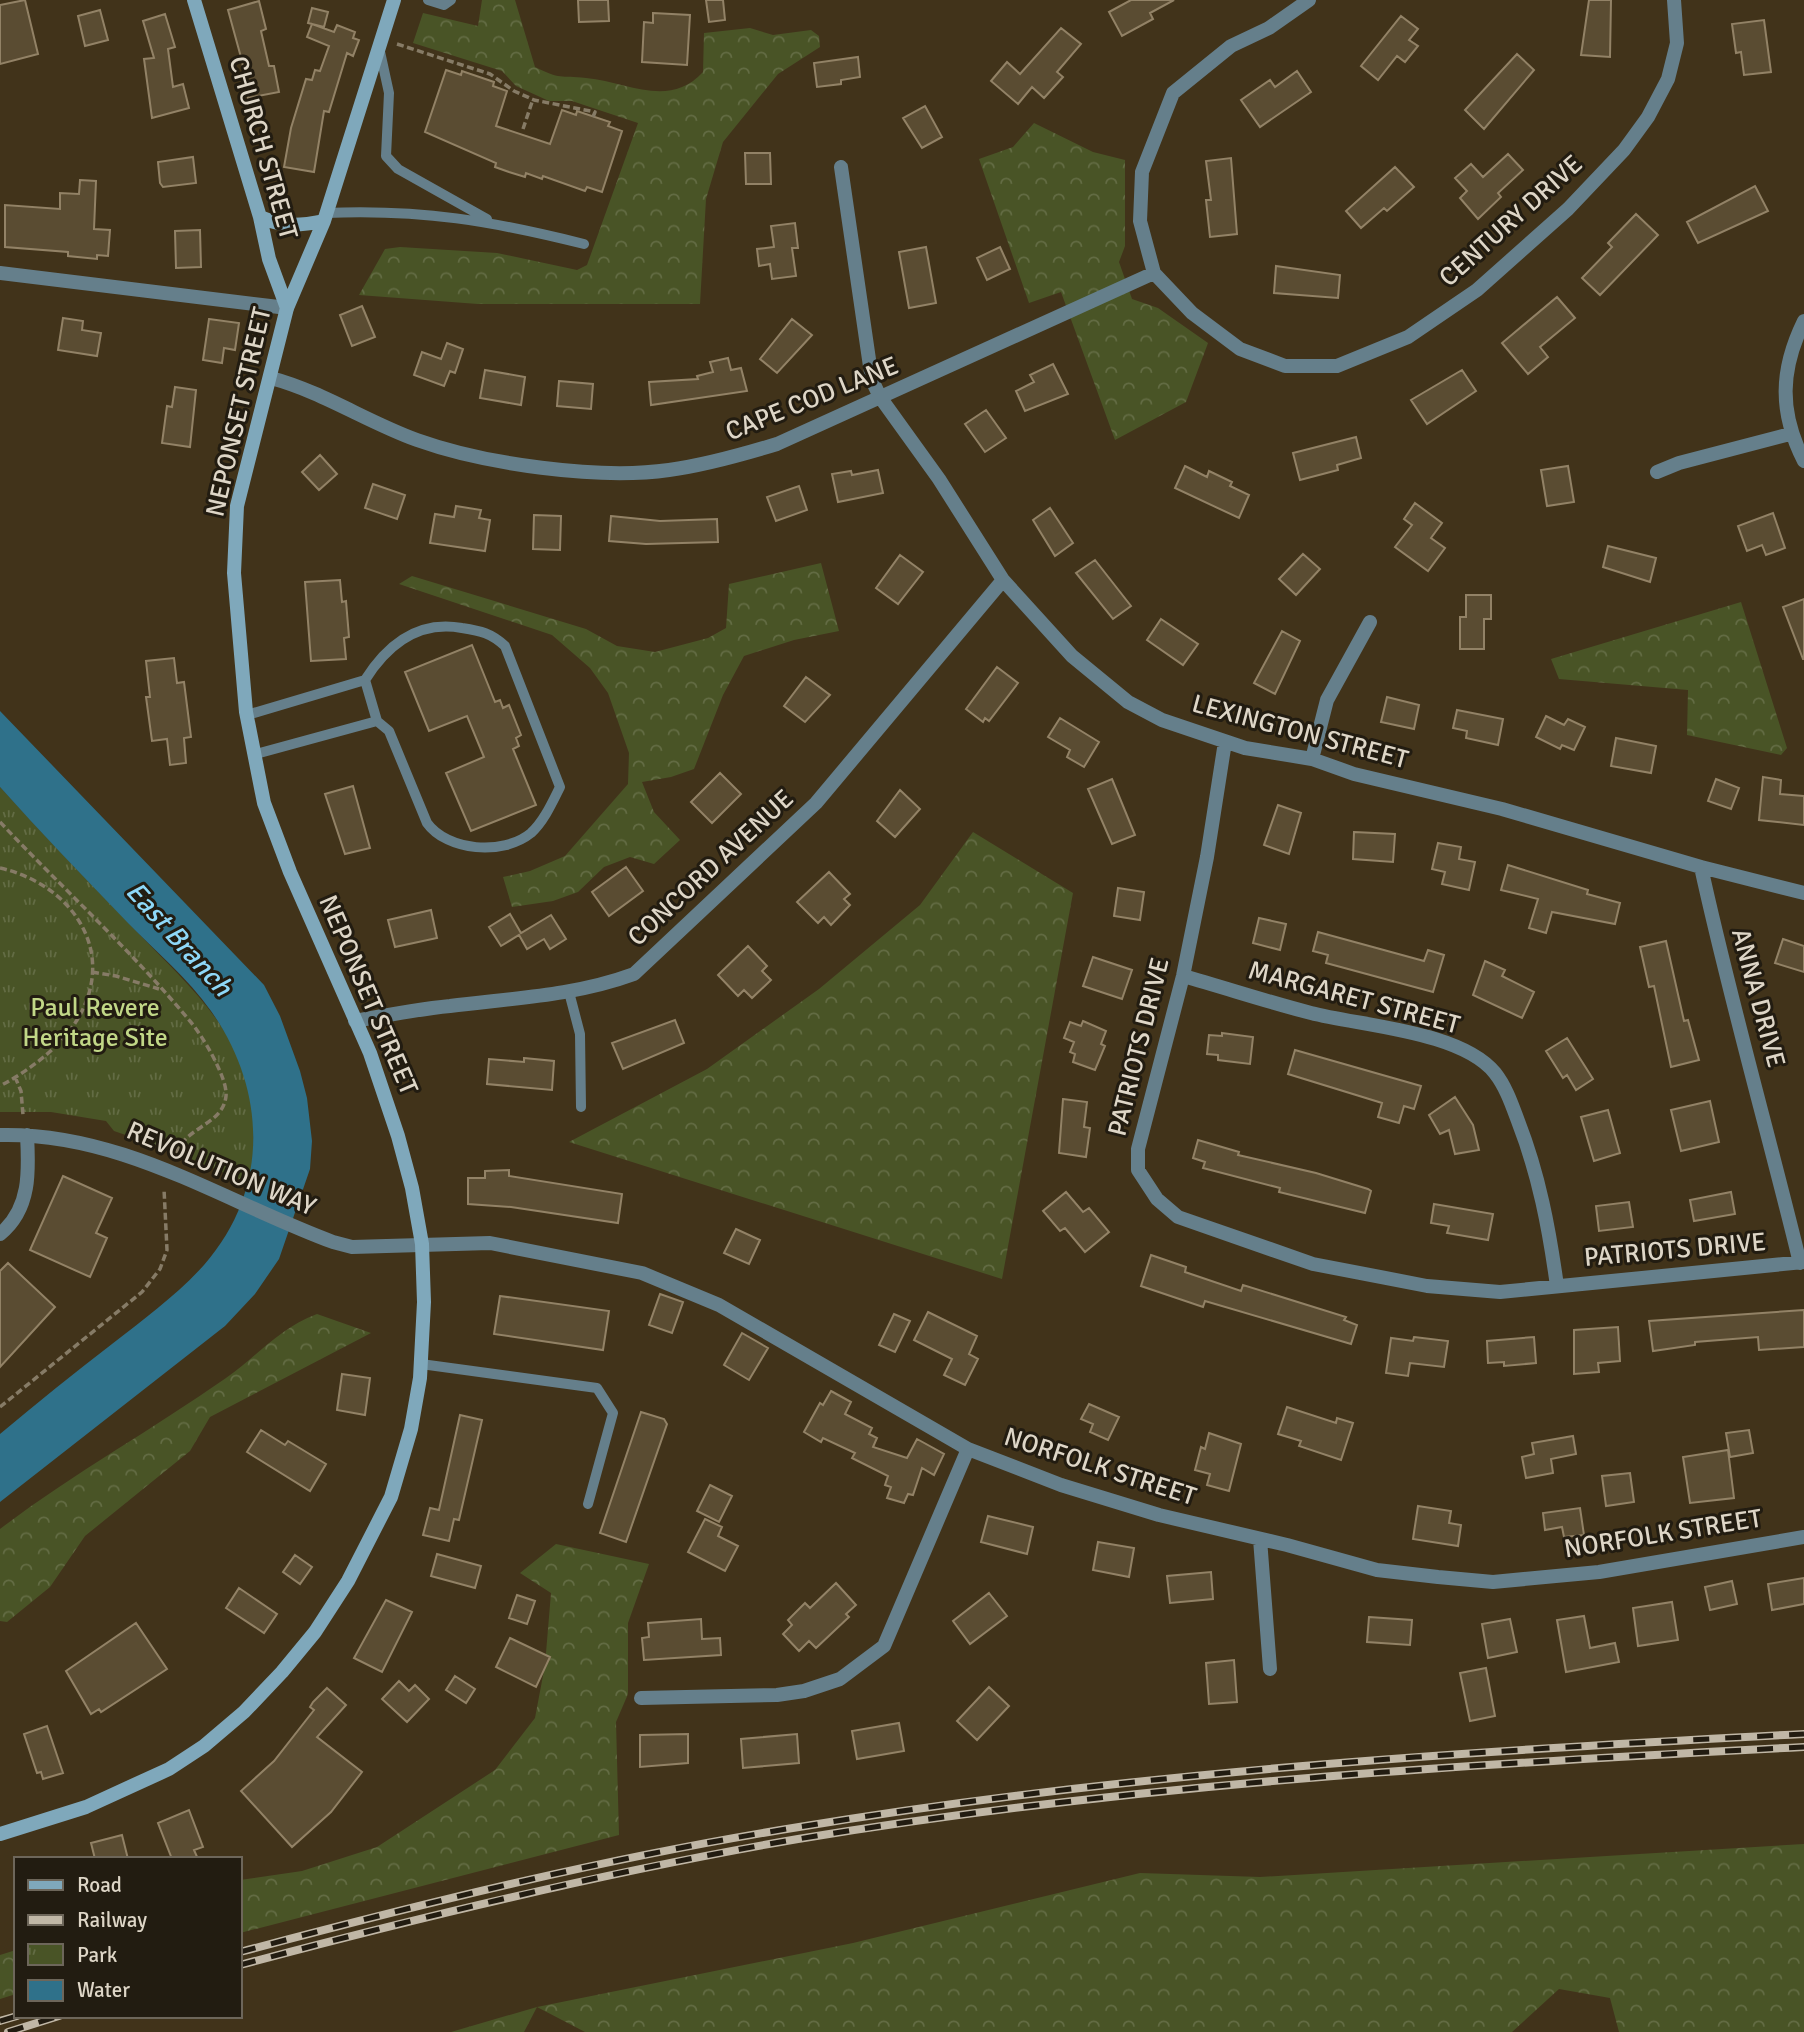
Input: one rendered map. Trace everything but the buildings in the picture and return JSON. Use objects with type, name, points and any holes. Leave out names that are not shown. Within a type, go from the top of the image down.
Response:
[{"type":"main road","name":"CHURCH STREET","points":[[194,0],[260,217],[269,259],[287,308]]},
{"type":"main road","name":"NEPONSET STREET","points":[[0,1834],[86,1807],[169,1769],[205,1746],[282,1672],[315,1632],[348,1580],[391,1497],[411,1429],[421,1364],[424,1302],[422,1244],[398,1136],[370,1053],[290,872],[264,803],[247,715],[234,573],[237,506],[287,308],[325,217],[394,0]]},
{"type":"main road","points":[[260,217],[280,226],[293,226],[325,217]]},
{"type":"street","name":"CENTURY DRIVE","points":[[1308,0],[1269,28],[1231,46],[1172,93],[1142,172],[1140,221],[1154,273],[1192,313],[1240,349],[1285,366],[1337,366],[1408,337],[1477,290],[1567,209],[1624,150],[1648,117],[1668,79],[1677,43],[1674,0]]},
{"type":"street","name":"LEXINGTON STREET","points":[[841,167],[872,380],[880,397],[939,479],[1003,580],[1072,656],[1128,702],[1162,720],[1224,742],[1312,760],[1354,774],[1502,809],[1701,867],[1804,893]]},
{"type":"street","points":[[0,273],[287,308]]},
{"type":"street","name":"CAPE COD LANE","points":[[271,378],[310,389],[416,440],[501,463],[611,472],[666,471],[724,461],[777,444],[1154,273]]},
{"type":"street","points":[[1804,321],[1789,352],[1785,390],[1790,434],[1804,461]]},
{"type":"street","points":[[1657,472],[1679,463],[1790,434]]},
{"type":"street","name":"CONCORD AVENUE","points":[[355,1021],[449,1006],[569,992],[634,974],[817,803],[1003,580]]},
{"type":"street","points":[[1312,760],[1327,700],[1370,622]]},
{"type":"street","name":"PATRIOTS DRIVE","points":[[1224,742],[1207,857],[1183,976],[1138,1149],[1138,1170],[1157,1199],[1178,1217],[1313,1264],[1427,1286],[1500,1292],[1802,1263]]},
{"type":"street","name":"ANNA DRIVE","points":[[1701,867],[1722,961],[1802,1263]]},
{"type":"street","name":"MARGARET STREET","points":[[1183,976],[1313,1014],[1381,1025],[1439,1041],[1470,1055],[1494,1071],[1506,1090],[1535,1165],[1556,1286]]},
{"type":"street","name":"REVOLUTION WAY","points":[[0,1135],[27,1135],[92,1143],[125,1153],[314,1235],[352,1247],[422,1244]]},
{"type":"street","points":[[0,1234],[22,1207],[29,1173],[27,1135]]},
{"type":"street","name":"NORFOLK STREET","points":[[422,1244],[490,1243],[642,1273],[730,1310],[968,1449],[1073,1489],[1159,1515],[1377,1570],[1493,1582],[1599,1572],[1804,1537]]},
{"type":"street","points":[[641,1698],[777,1695],[804,1690],[840,1679],[884,1646],[968,1449]]},
{"type":"street","points":[[1260,1539],[1270,1669]]},
{"type":"lane","points":[[428,0],[444,5],[451,0]]},
{"type":"lane","points":[[379,47],[389,93],[386,156],[397,169],[493,222]]},
{"type":"lane","points":[[325,217],[425,213],[493,222],[584,244]]},
{"type":"lane","points":[[247,715],[365,680],[373,667],[407,635],[430,626],[447,625],[492,633],[505,646],[560,787],[541,822],[529,834],[509,844],[465,847],[436,835],[427,823],[388,731],[377,721],[365,680]]},
{"type":"lane","points":[[256,754],[377,721]]},
{"type":"lane","points":[[569,992],[580,1034],[581,1107]]},
{"type":"lane","points":[[421,1364],[597,1388],[613,1413],[588,1504]]},
{"type":"path","points":[[396,44],[490,74],[514,91],[533,99],[595,112],[593,117]]},
{"type":"path","points":[[523,129],[533,99]]},
{"type":"path","points":[[0,822],[161,989],[198,1032],[226,1092],[219,1114],[186,1136],[175,1156]]},
{"type":"path","points":[[0,868],[35,878],[66,903],[84,930],[92,972],[85,1004],[69,1031],[37,1062],[0,1086]]},
{"type":"path","points":[[92,972],[112,974],[161,989]]},
{"type":"path","points":[[15,1077],[21,1091],[23,1115]]},
{"type":"path","points":[[0,1407],[142,1292],[160,1269],[167,1250],[165,1184]]},
{"type":"green space","points":[[482,0],[515,0],[535,67],[555,75],[602,80],[648,90],[676,89],[690,83],[703,72],[704,33],[750,28],[773,35],[811,30],[819,36],[820,47],[778,74],[723,142],[706,199],[700,304],[478,304],[359,295],[385,249],[400,247],[497,253],[577,270],[587,265],[638,123],[572,101],[549,101],[516,86],[502,71],[413,43],[423,13],[478,26]]},
{"type":"green space","points":[[1034,123],[1093,152],[1125,160],[1125,246],[1119,262],[1132,299],[1158,308],[1208,343],[1186,402],[1115,440],[1061,292],[1029,303],[979,159],[1013,147]]},
{"type":"green space","points":[[821,563],[839,631],[794,640],[744,656],[723,695],[694,769],[671,777],[642,782],[654,812],[680,840],[654,864],[630,857],[604,867],[578,892],[553,901],[512,907],[503,877],[530,871],[565,856],[628,784],[629,753],[608,693],[590,668],[552,635],[399,584],[412,576],[586,629],[617,646],[655,652],[708,638],[726,628],[729,584]]},
{"type":"green space","points":[[1741,602],[1787,748],[1781,755],[1687,735],[1688,690],[1559,679],[1551,659]]},
{"type":"green space","name":"Paul Revere Heritage Site","points":[[0,787],[182,978],[221,1026],[241,1063],[252,1106],[254,1138],[249,1183],[114,1131],[106,1121],[51,1112],[0,1112]]},
{"type":"green space","points":[[973,832],[1073,893],[1002,1279],[569,1142],[707,1069],[819,989],[920,905]]},
{"type":"green space","points":[[317,1314],[371,1333],[210,1417],[190,1451],[85,1536],[50,1587],[7,1622],[0,1621],[0,1529],[226,1378],[291,1327]]},
{"type":"green space","points":[[556,1544],[649,1564],[628,1623],[628,1694],[616,1722],[619,1835],[242,1932],[242,1880],[302,1871],[377,1847],[495,1770],[535,1718],[545,1665],[551,1593],[520,1573]]},
{"type":"green space","points":[[1804,1844],[1804,2032],[1619,2032],[1610,1998],[1559,1989],[1512,2032],[585,2032],[537,2007],[853,1943],[1140,1873],[1260,1877]]},
{"type":"green space","points":[[14,1951],[14,1995],[0,1999],[0,1955]]},
{"type":"green space","points":[[537,2007],[524,2032],[451,2032]]},
{"type":"water","name":"East Branch","points":[[0,711],[264,985],[280,1016],[300,1071],[307,1098],[312,1141],[310,1169],[279,1259],[255,1294],[225,1326],[0,1502],[0,1434],[160,1306],[204,1265],[226,1236],[241,1205],[250,1173],[253,1140],[251,1106],[243,1073],[211,1011],[182,976],[127,922],[0,787]]},
{"type":"railway","points":[[242,1951],[448,1899],[658,1852],[924,1808],[1300,1766],[1804,1734]]},
{"type":"railway","points":[[242,1964],[378,1929],[587,1880],[798,1839],[923,1820],[1174,1790],[1300,1779],[1804,1747]]},
{"type":"railway","points":[[0,2021],[14,2017]]},
{"type":"railway","points":[[8,2032],[53,2018]]}]
